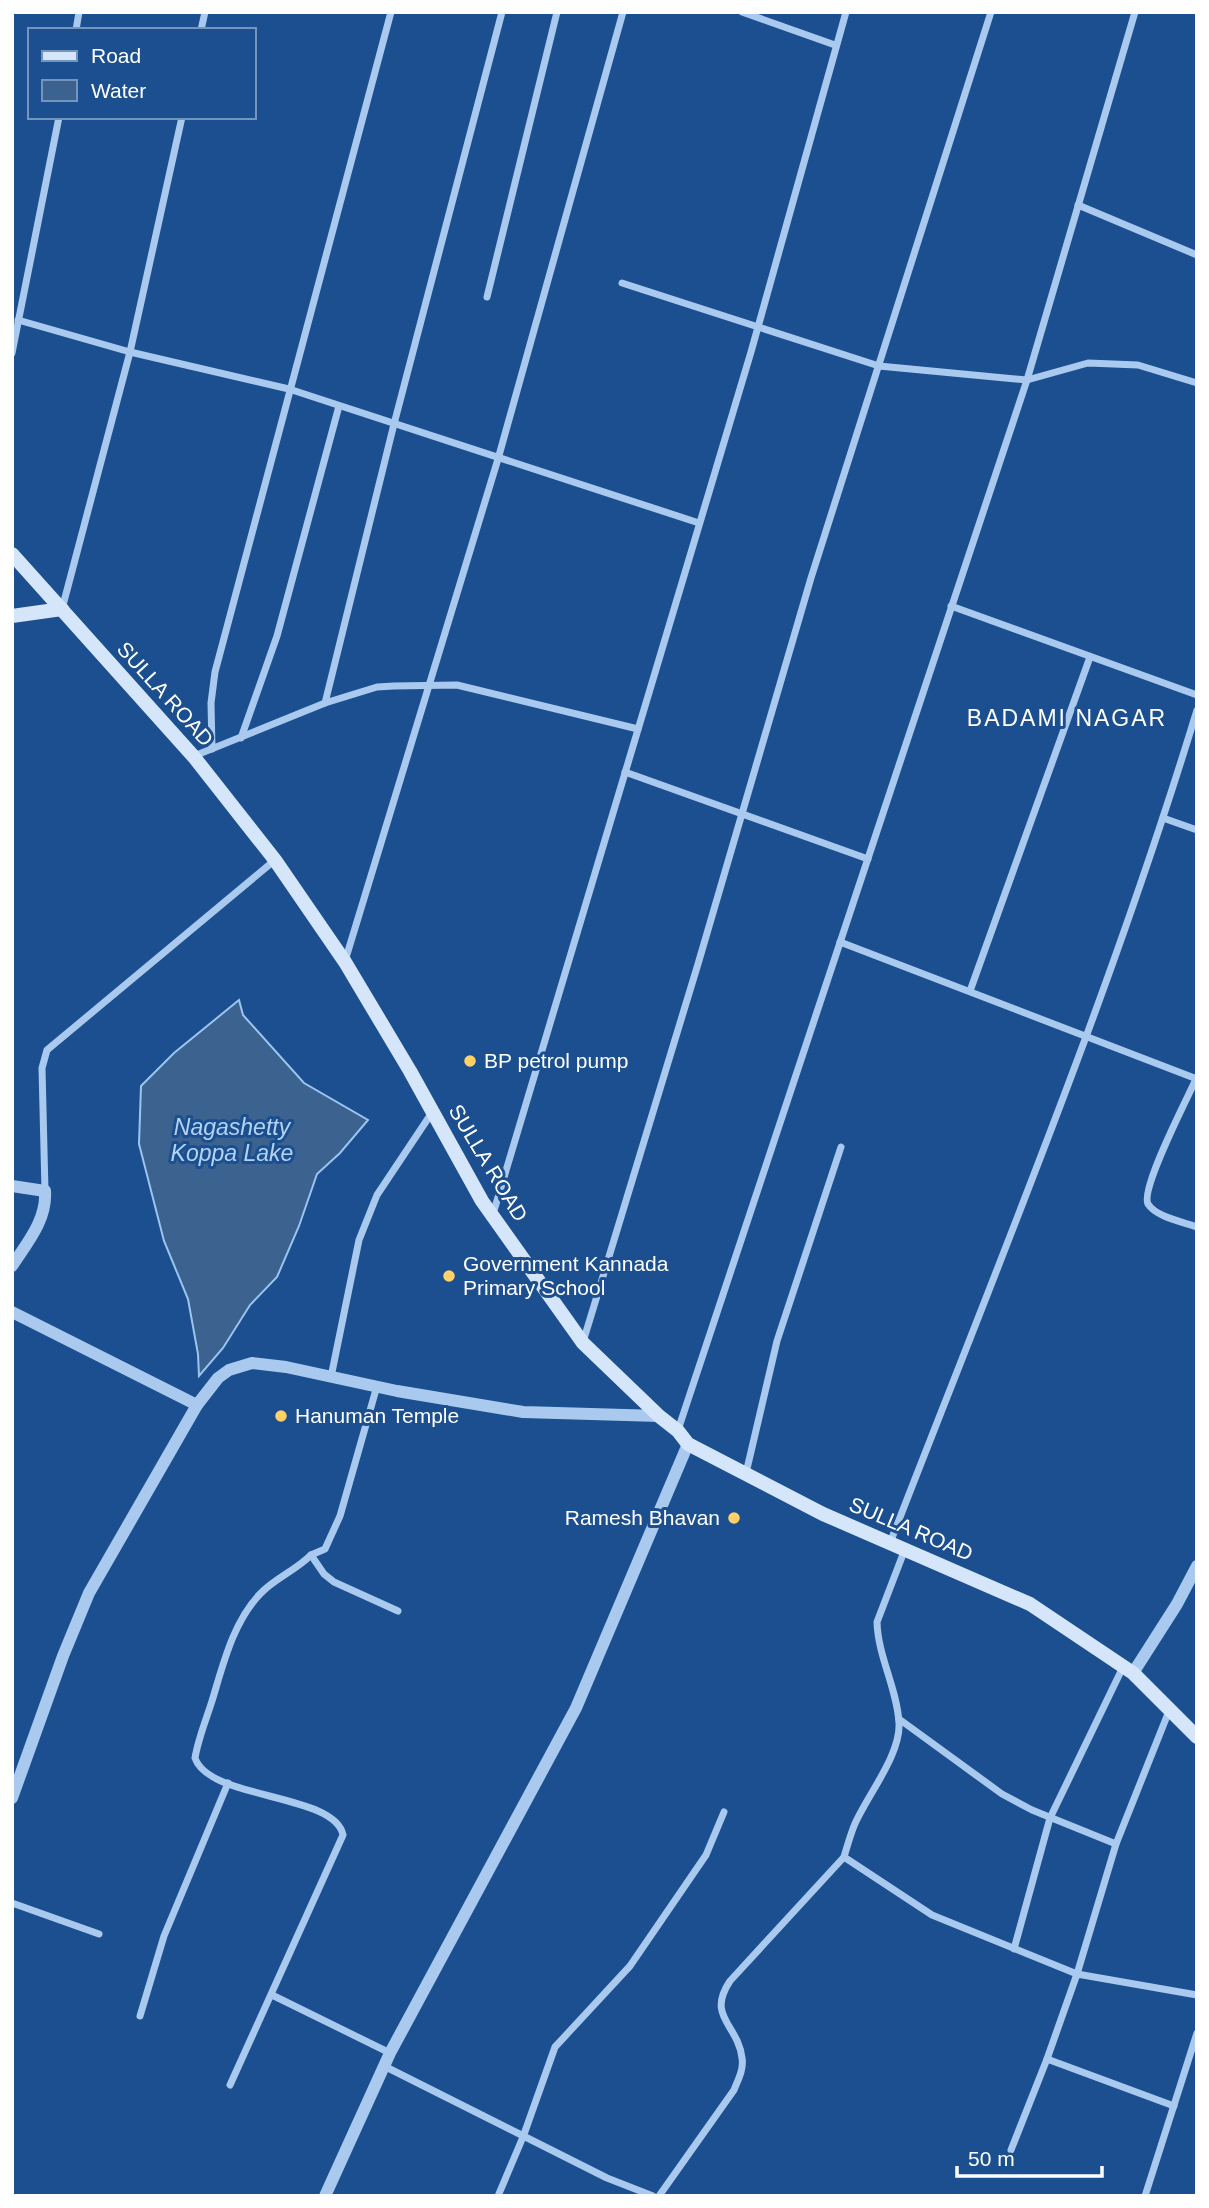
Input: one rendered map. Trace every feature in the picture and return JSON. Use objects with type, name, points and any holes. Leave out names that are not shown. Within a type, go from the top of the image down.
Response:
[{"type":"main road","name":"SULLA ROAD","points":[[12,554],[194,757],[275,860],[345,962],[493,1216],[583,1343],[678,1431],[688,1444],[823,1514],[1030,1604],[1128,1670],[1197,1737]]},
{"type":"main road","points":[[12,616],[62,609]]},
{"type":"street","points":[[212,749],[211,703],[215,672],[391,12]]},
{"type":"street","points":[[325,703],[394,424],[502,12]]},
{"type":"street","points":[[487,297],[557,12]]},
{"type":"street","points":[[345,962],[498,459],[623,12]]},
{"type":"street","points":[[742,12],[835,45]]},
{"type":"street","points":[[493,1216],[758,325],[846,12]]},
{"type":"street","points":[[583,1343],[811,578],[991,12]]},
{"type":"street","points":[[678,1431],[1027,380],[1135,12]]},
{"type":"street","points":[[12,353],[58,119]]},
{"type":"street","points":[[62,609],[130,352],[182,119]]},
{"type":"street","points":[[1078,205],[1197,255]]},
{"type":"street","points":[[622,284],[758,325],[879,366],[1027,380],[1088,363],[1138,365],[1197,383]]},
{"type":"street","points":[[19,320],[130,352],[289,389],[699,523]]},
{"type":"street","points":[[241,738],[277,636],[339,406]]},
{"type":"street","points":[[951,606],[1197,695]]},
{"type":"street","points":[[970,991],[1090,657]]},
{"type":"street","points":[[194,757],[325,703],[377,687],[457,685],[638,729]]},
{"type":"street","points":[[890,1543],[1087,1035],[1163,818],[1197,710]]},
{"type":"street","points":[[625,772],[867,859]]},
{"type":"street","points":[[1163,818],[1197,830]]},
{"type":"street","points":[[12,1266],[41,1218],[46,1203],[41,1068],[47,1050],[275,860]]},
{"type":"street","points":[[840,942],[1197,1078],[1152,1175],[1146,1198],[1149,1206],[1160,1213],[1197,1227]]},
{"type":"street","points":[[331,1378],[359,1240],[377,1195],[433,1111]]},
{"type":"street","points":[[746,1474],[777,1341],[841,1147]]},
{"type":"street","points":[[12,1186],[45,1191]]},
{"type":"street","points":[[12,1312],[197,1405]]},
{"type":"street","points":[[12,1798],[63,1656],[89,1593],[197,1405],[218,1378],[229,1370],[252,1363],[286,1367],[331,1378],[523,1412],[659,1416]]},
{"type":"street","points":[[230,2085],[340,1847],[343,1835],[342,1827],[336,1820],[321,1812],[228,1783],[205,1773],[198,1767],[195,1758],[228,1650],[244,1617],[258,1596],[275,1580],[299,1567],[310,1555],[325,1549],[340,1516],[377,1385]]},
{"type":"street","points":[[325,2196],[390,2053],[576,1708],[688,1444]]},
{"type":"street","points":[[659,2196],[734,2090],[741,2074],[743,2060],[722,2015],[721,1993],[844,1857],[854,1826],[896,1741],[898,1707],[877,1635],[877,1622],[905,1549]]},
{"type":"street","points":[[310,1555],[324,1574],[334,1581],[398,1611]]},
{"type":"street","points":[[1014,1949],[1050,1818],[1128,1670],[1177,1604],[1196,1571]]},
{"type":"street","points":[[1011,2150],[1048,2059],[1077,1974],[1115,1844],[1169,1712]]},
{"type":"street","points":[[899,1719],[1003,1794],[1050,1818],[1115,1844]]},
{"type":"street","points":[[140,2016],[164,1936],[228,1783]]},
{"type":"street","points":[[498,2196],[523,2137],[555,2047],[630,1966],[706,1855],[724,1812]]},
{"type":"street","points":[[844,1857],[932,1915],[1077,1974],[1197,1996]]},
{"type":"street","points":[[12,1903],[99,1934]]},
{"type":"street","points":[[272,1995],[390,2053]]},
{"type":"street","points":[[1145,2196],[1197,2033]]},
{"type":"street","points":[[1048,2059],[1174,2106]]},
{"type":"street","points":[[384,2066],[607,2178],[653,2196]]},
{"type":"water","name":"Nagashetty Koppa Lake","points":[[239,1000],[243,1015],[304,1083],[368,1120],[340,1153],[317,1174],[277,1277],[250,1305],[223,1348],[199,1376],[198,1354],[188,1299],[164,1241],[139,1144],[141,1086],[174,1053]]},
{"type":"place","name":"BP petrol pump","points":[[470,1061]]},
{"type":"place","name":"Government Kannada Primary School","points":[[449,1276]]},
{"type":"place","name":"Hanuman Temple","points":[[281,1416]]},
{"type":"place","name":"Ramesh Bhavan","points":[[734,1518]]},
{"type":"district","name":"BADAMI NAGAR","points":[[1067,718]]}]
